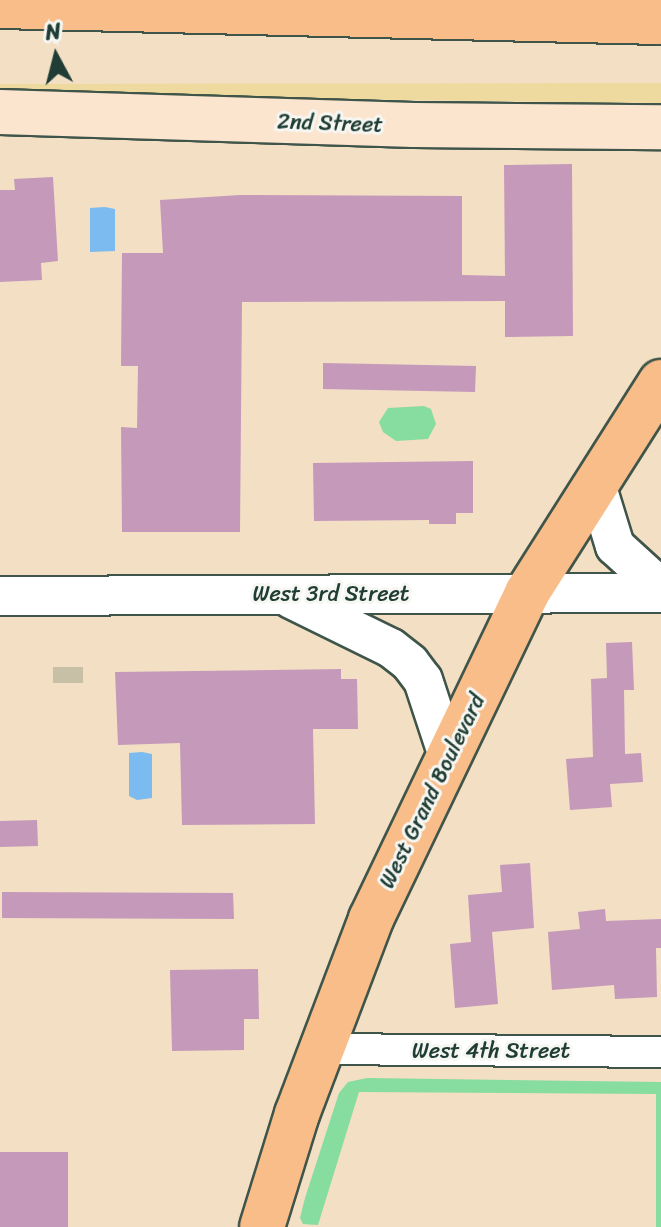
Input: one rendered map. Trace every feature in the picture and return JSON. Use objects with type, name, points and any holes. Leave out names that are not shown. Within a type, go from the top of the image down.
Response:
[{"type":"main road","points":[[0,6],[661,22]]},
{"type":"main road","name":"2nd Street","points":[[0,112],[414,125],[661,127]]},
{"type":"main road","name":"West Grand Boulevard","points":[[262,1227],[297,1114],[371,919],[527,593],[661,382]]},
{"type":"street","points":[[596,484],[615,546],[661,590]]},
{"type":"street","name":"West 3rd Street","points":[[0,596],[661,590]]},
{"type":"street","points":[[281,594],[391,648],[410,663],[423,680],[448,756]]},
{"type":"street","name":"West 4th Street","points":[[322,1049],[661,1052]]},
{"type":"green space","points":[[424,406],[431,409],[436,424],[428,439],[396,441],[383,432],[379,422],[388,408]]},
{"type":"green space","points":[[367,1078],[661,1082],[661,1227],[656,1227],[656,1094],[359,1092],[318,1225],[303,1224],[300,1218],[305,1198],[339,1093],[348,1082]]},
{"type":"sand","points":[[661,83],[661,103],[0,95],[0,84]]},
{"type":"water","points":[[90,208],[115,209],[115,251],[90,252]]},
{"type":"water","points":[[129,753],[152,754],[152,798],[137,800],[129,796]]},
{"type":"building","points":[[572,164],[573,336],[505,337],[505,301],[242,302],[240,532],[122,532],[121,427],[137,428],[138,366],[121,366],[122,253],[163,253],[160,200],[240,195],[462,196],[462,275],[505,276],[504,165]]},
{"type":"building","points":[[53,177],[58,261],[41,263],[42,280],[0,282],[0,190],[15,190],[14,179]]},
{"type":"building","points":[[323,363],[476,366],[475,392],[323,389]]},
{"type":"building","points":[[473,461],[473,513],[456,513],[456,524],[429,524],[429,520],[314,521],[313,463]]},
{"type":"building","points":[[632,642],[634,690],[624,690],[625,754],[641,753],[643,782],[610,784],[612,807],[570,810],[566,759],[593,757],[591,679],[607,678],[606,643]]},
{"type":"building","points":[[341,669],[341,679],[357,679],[358,729],[313,729],[315,824],[182,825],[180,743],[118,745],[115,672]]},
{"type":"building","points":[[37,820],[38,846],[0,847],[0,821]]},
{"type":"building","points":[[530,863],[534,928],[492,932],[498,1004],[455,1008],[450,944],[471,942],[468,895],[502,892],[500,865]]},
{"type":"building","points":[[2,892],[233,893],[234,919],[2,918]]},
{"type":"building","points":[[605,909],[606,921],[661,919],[661,948],[656,948],[657,997],[615,999],[614,985],[552,990],[548,932],[580,929],[578,912]]},
{"type":"building","points":[[258,969],[259,1019],[244,1019],[244,1050],[172,1051],[170,970]]},
{"type":"building","points":[[0,1152],[68,1152],[68,1227],[0,1227]]},
{"type":"tunnel","points":[[68,667],[68,683]]}]
